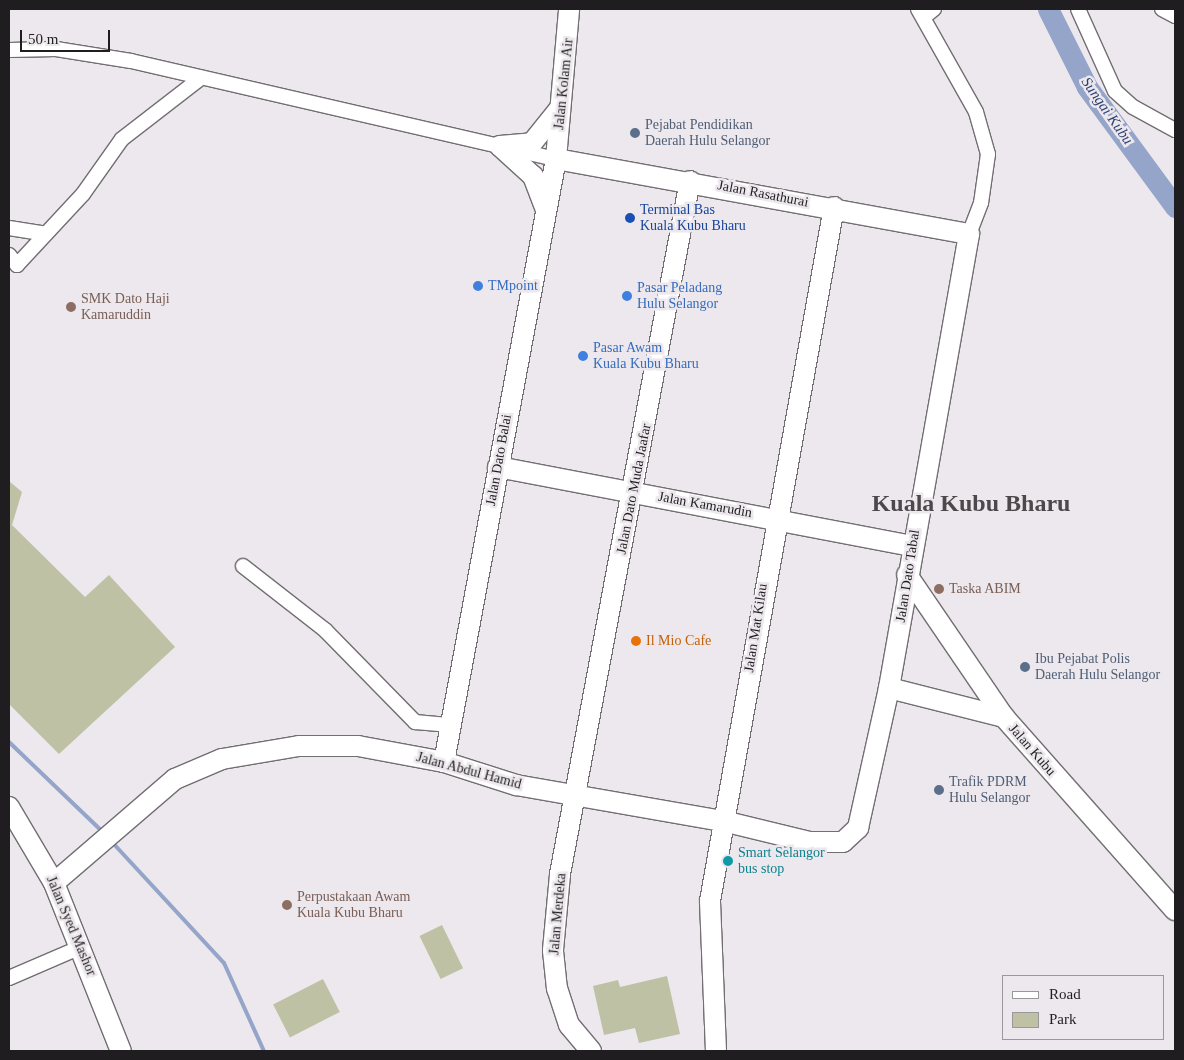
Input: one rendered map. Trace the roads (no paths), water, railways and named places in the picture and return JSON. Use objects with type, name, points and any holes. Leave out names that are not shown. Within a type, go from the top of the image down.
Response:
[{"type":"street","name":"Jalan Kolam Air","points":[[556,159],[562,111],[569,9]]},
{"type":"street","points":[[1078,9],[1115,91],[1133,107],[1175,130]]},
{"type":"street","points":[[1162,9],[1175,16]]},
{"type":"street","points":[[925,11],[976,112],[988,154],[981,203],[969,234]]},
{"type":"street","points":[[9,50],[56,49],[201,78],[556,159]]},
{"type":"street","points":[[13,260],[46,234],[83,194],[122,139],[201,78]]},
{"type":"street","points":[[500,146],[540,138],[562,111]]},
{"type":"street","points":[[500,146],[530,171],[547,202],[589,164],[572,145],[562,111]]},
{"type":"street","name":"Jalan Rasathurai","points":[[556,159],[834,207],[969,234]]},
{"type":"street","name":"Jalan Dato Balai","points":[[444,762],[556,159]]},
{"type":"street","name":"Jalan Dato Muda Jaafar","points":[[575,797],[634,492],[690,181]]},
{"type":"street","name":"Jalan Mat Kilau","points":[[716,1051],[710,901],[775,517],[834,207]]},
{"type":"street","points":[[9,228],[46,234]]},
{"type":"street","name":"Jalan Dato Tabal","points":[[858,828],[889,688],[911,546],[969,234]]},
{"type":"street","name":"Jalan Kamarudin","points":[[498,466],[775,517],[911,546]]},
{"type":"street","points":[[243,566],[325,630],[415,722],[451,725]]},
{"type":"street","name":"Jalan Kubu","points":[[907,575],[1004,717],[1175,910]]},
{"type":"street","points":[[954,702],[969,667]]},
{"type":"street","points":[[889,688],[954,702],[1004,717]]},
{"type":"street","points":[[883,720],[924,696]]},
{"type":"street","name":"Jalan Abdul Hamid","points":[[54,883],[116,826],[174,778],[222,759],[274,748],[358,746],[444,762],[482,776],[575,797],[723,821],[832,844],[848,839],[858,828]]},
{"type":"street","name":"Jalan Merdeka","points":[[575,797],[560,874],[554,967],[569,1025],[591,1051]]},
{"type":"street","name":"Jalan Syed Mashor","points":[[9,807],[54,883],[121,1051]]},
{"type":"street","points":[[9,978],[81,947]]},
{"type":"waterway","name":"Sungai Kubu","points":[[1048,9],[1087,87],[1175,207]]},
{"type":"waterway","points":[[9,742],[103,832]]},
{"type":"waterway","points":[[111,841],[224,963],[264,1051]]},
{"type":"place","name":"Pejabat Pendidikan Daerah Hulu Selangor","points":[[635,133]]},
{"type":"place","name":"Terminal Bas Kuala Kubu Bharu","points":[[630,218]]},
{"type":"place","name":"TMpoint","points":[[478,286]]},
{"type":"place","name":"Pasar Peladang Hulu Selangor","points":[[627,296]]},
{"type":"place","name":"SMK Dato Haji Kamaruddin","points":[[71,307]]},
{"type":"place","name":"Pasar Awam Kuala Kubu Bharu","points":[[583,356]]},
{"type":"place","name":"Taska ABIM","points":[[939,589]]},
{"type":"place","name":"Il Mio Cafe","points":[[636,641]]},
{"type":"place","name":"Ibu Pejabat Polis Daerah Hulu Selangor","points":[[1025,667]]},
{"type":"place","name":"Trafik PDRM Hulu Selangor","points":[[939,790]]},
{"type":"place","name":"Smart Selangor bus stop","points":[[728,861]]},
{"type":"place","name":"Perpustakaan Awam Kuala Kubu Bharu","points":[[287,905]]},
{"type":"district","name":"Kuala Kubu Bharu","points":[[971,504]]}]
